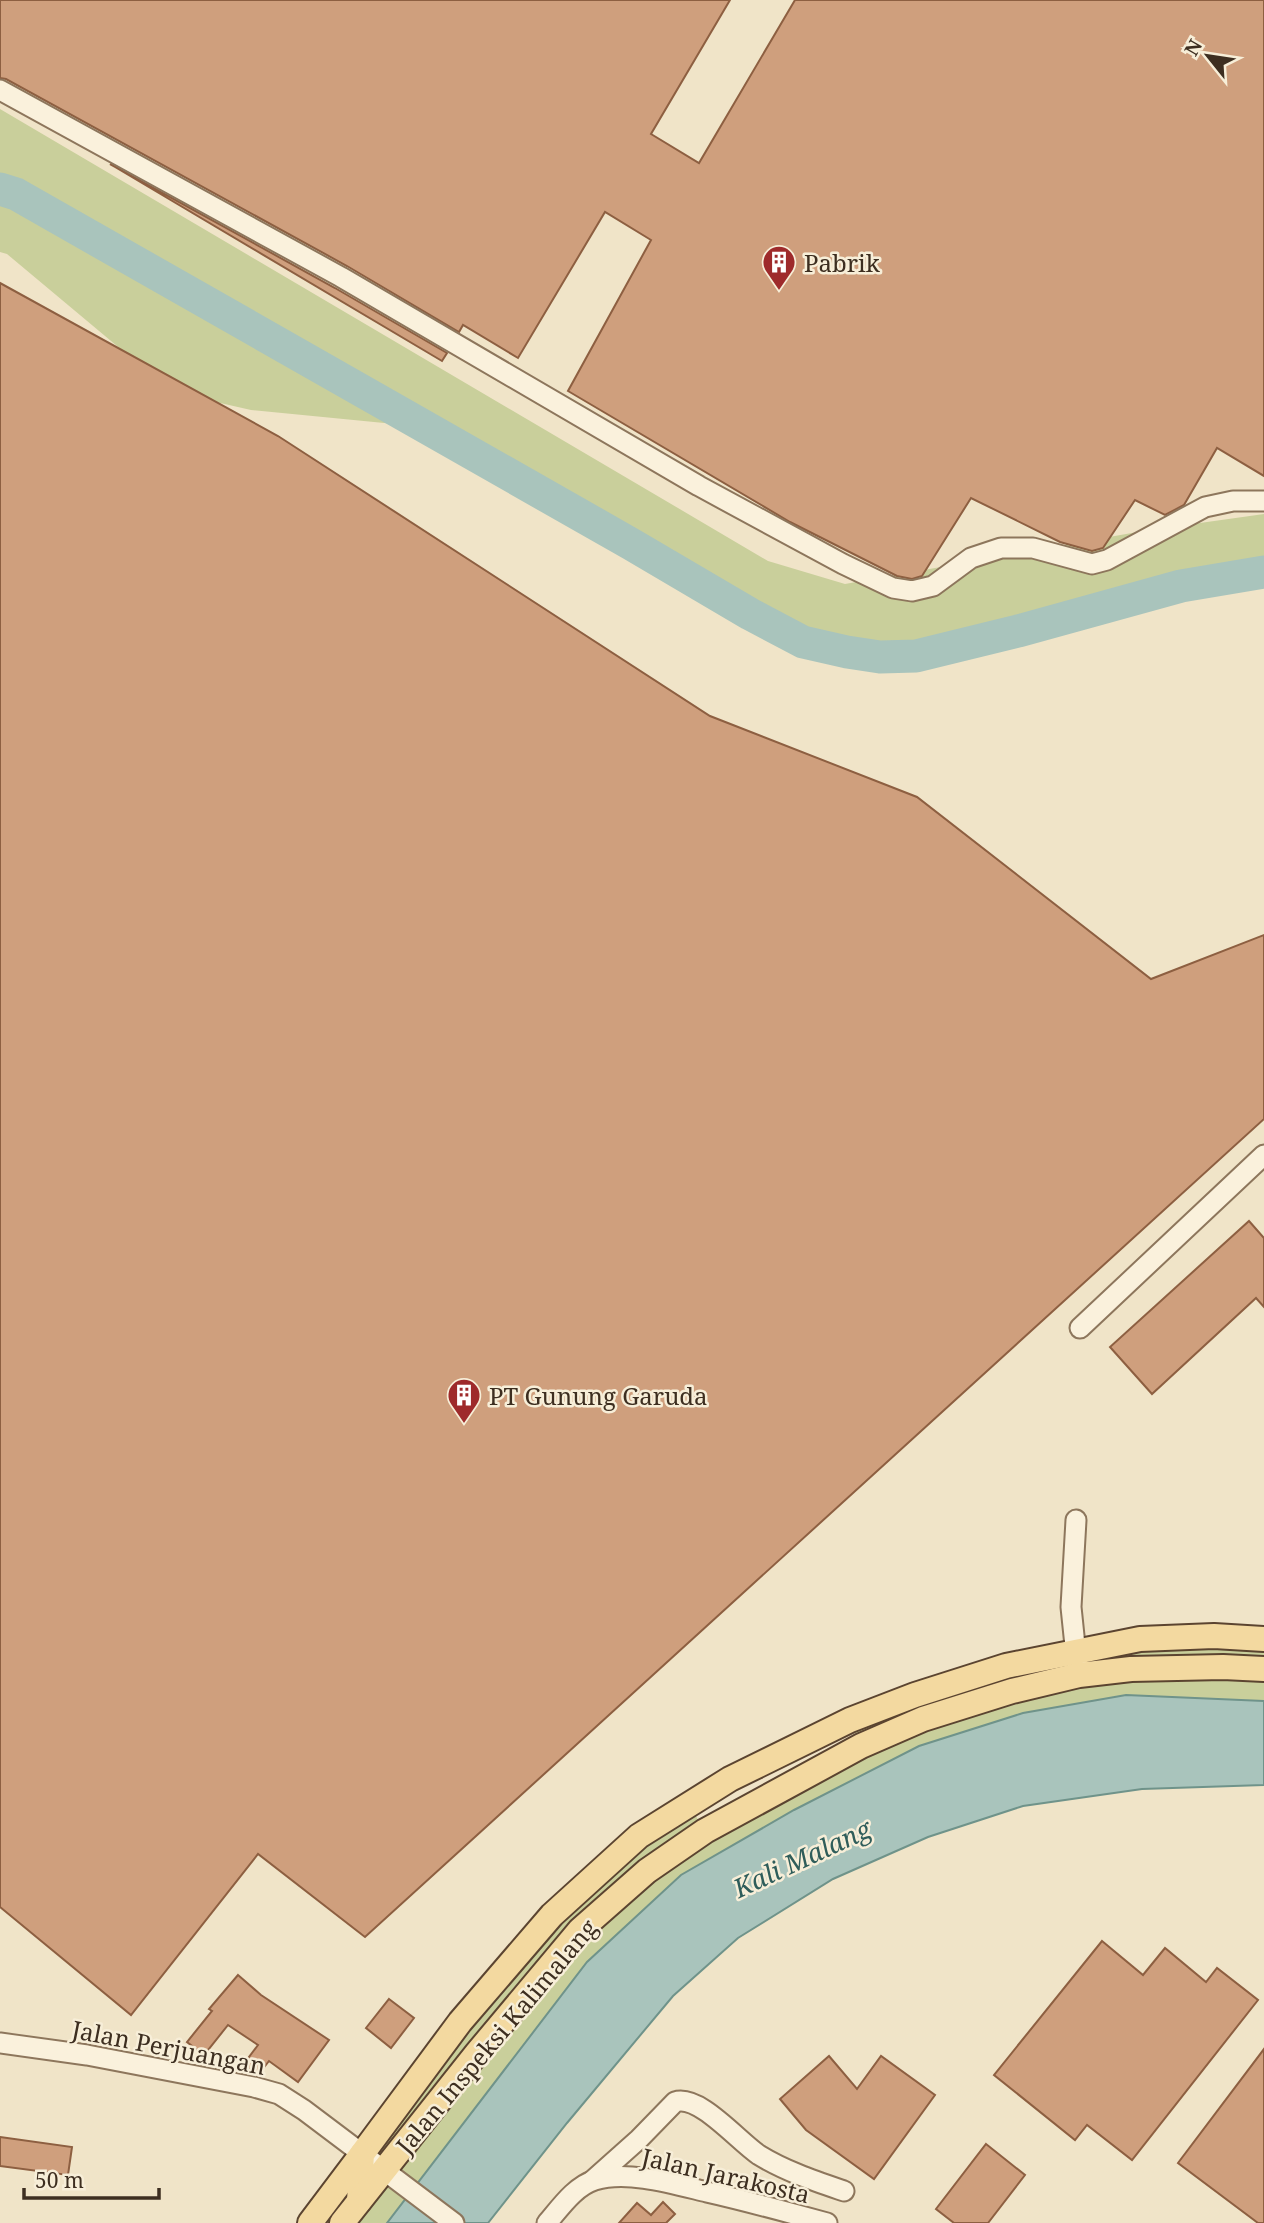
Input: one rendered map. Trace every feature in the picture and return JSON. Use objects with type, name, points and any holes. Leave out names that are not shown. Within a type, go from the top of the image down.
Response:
[{"type":"main road","name":"Jalan Inspeksi Kalimalang","points":[[342,2223],[580,1930],[647,1871],[705,1831],[861,1746],[923,1719],[1012,1691],[1140,1639],[1214,1636],[1264,1639]]},
{"type":"main road","name":"Jalan Inspeksi Kalimalang","points":[[310,2223],[460,2022],[552,1915],[639,1836],[730,1779],[850,1720],[915,1695],[1006,1666],[1077,1664],[1264,1670]]},
{"type":"main road","points":[[850,1720],[861,1746]]},
{"type":"main road","points":[[690,1805],[705,1831]]},
{"type":"main road","name":"Jalan Inspeksi Kalimalang","points":[[359,2201],[362,2154]]},
{"type":"street","points":[[0,90],[341,277],[699,486],[893,588],[912,591],[933,586],[971,558],[1001,548],[1033,548],[1091,564],[1107,560],[1205,508],[1233,500],[1264,501]]},
{"type":"street","points":[[1080,1328],[1264,1155]]},
{"type":"street","points":[[1076,1520],[1071,1607],[1077,1664]]},
{"type":"street","name":"Jalan Perjuangan","points":[[0,2043],[87,2055],[269,2091],[296,2104],[454,2223]]},
{"type":"street","points":[[547,2223],[568,2199],[639,2139],[675,2102],[682,2100],[696,2104],[758,2154],[799,2175],[844,2191]]},
{"type":"street","name":"Jalan Jarakosta","points":[[593,2180],[628,2177],[664,2181],[827,2223]]},
{"type":"green space","points":[[0,109],[768,561],[845,584],[1143,531],[1264,514],[1264,572],[1185,585],[916,656],[880,657],[803,642],[347,381],[425,427],[251,410],[172,392],[7,254],[0,252]]},
{"type":"green space","points":[[1140,1639],[1264,1639],[1264,1701],[1126,1695],[1023,1713],[919,1746],[794,1810],[681,1875],[587,1962],[387,2223],[310,2223],[503,1974],[690,1805],[704,1831],[860,1746],[850,1720]]},
{"type":"water","name":"Kali Malang","points":[[1126,1695],[1264,1701],[1264,1785],[1142,1789],[1023,1806],[928,1837],[833,1879],[738,1938],[673,1996],[488,2223],[387,2223],[587,1962],[681,1875],[794,1810],[919,1746],[1023,1713]]},
{"type":"building","name":"Pabrik","points":[[0,0],[730,0],[651,134],[699,163],[795,0],[1264,0],[1264,476],[1217,448],[1184,505],[1165,515],[1135,500],[1103,548],[1092,551],[1060,542],[971,498],[922,576],[912,579],[897,576],[790,522],[568,391],[651,240],[605,212],[518,358],[463,325],[459,332],[347,266],[0,78]]},
{"type":"building","points":[[110,164],[335,288],[447,353],[442,361]]},
{"type":"building","name":"PT Gunung Garuda","points":[[0,283],[278,436],[710,716],[917,797],[1151,979],[1264,935],[1264,1119],[365,1937],[258,1854],[131,2015],[0,1907]]},
{"type":"building","points":[[1249,1221],[1264,1238],[1264,1307],[1256,1298],[1152,1394],[1110,1347]]},
{"type":"building","points":[[1102,1941],[1143,1975],[1165,1948],[1206,1982],[1217,1968],[1258,2000],[1132,2160],[1087,2125],[1075,2140],[994,2075]]},
{"type":"building","points":[[238,1975],[261,1995],[329,2040],[298,2082],[269,2061],[258,2075],[243,2065],[258,2045],[228,2025],[204,2055],[187,2042],[212,2011],[209,2009]]},
{"type":"building","points":[[389,1999],[414,2018],[391,2048],[366,2028]]},
{"type":"building","points":[[1264,2049],[1264,2223],[1258,2223],[1178,2163]]},
{"type":"building","points":[[829,2056],[857,2089],[881,2056],[935,2095],[874,2179],[806,2130],[780,2099]]},
{"type":"building","points":[[0,2137],[72,2147],[68,2175],[0,2166]]},
{"type":"building","points":[[986,2144],[1025,2175],[988,2223],[954,2223],[936,2209]]},
{"type":"building","points":[[663,2202],[675,2214],[666,2223],[619,2223],[637,2203],[651,2215]]},
{"type":"waterway","points":[[0,189],[16,194],[803,642],[880,657],[916,656],[1181,586],[1264,572]]},
{"type":"place","name":"Pabrik","points":[[779,292]]},
{"type":"place","name":"PT Gunung Garuda","points":[[464,1425]]}]
